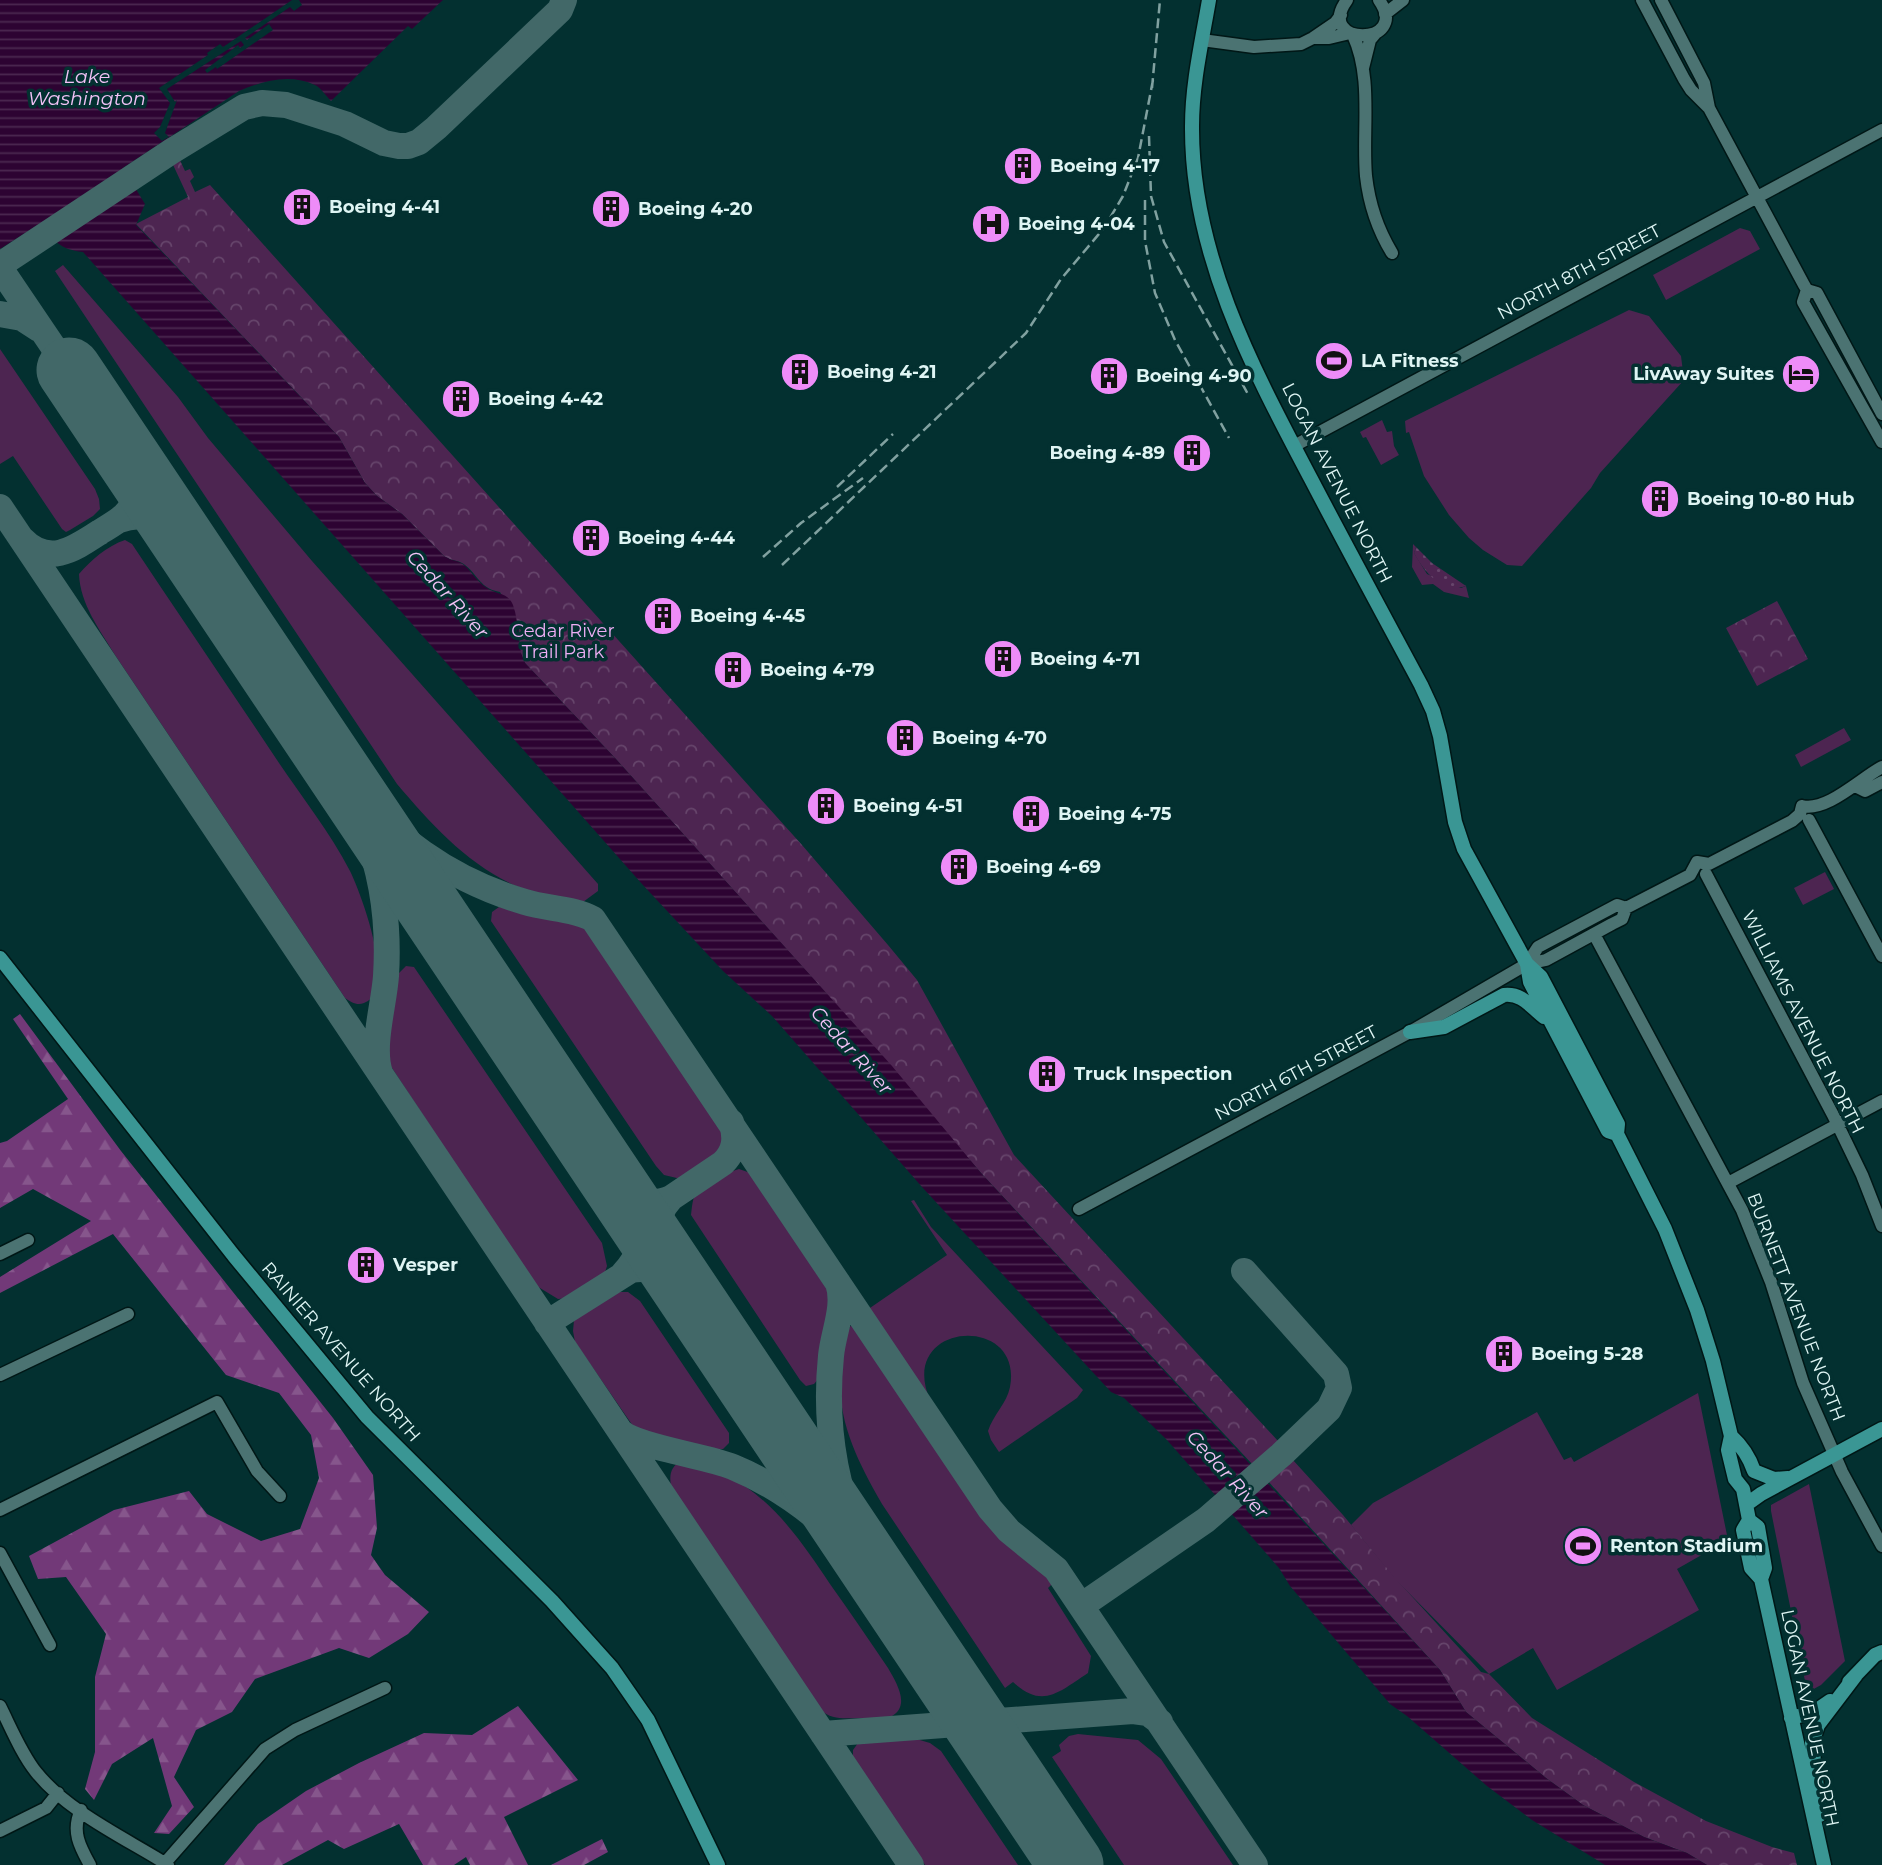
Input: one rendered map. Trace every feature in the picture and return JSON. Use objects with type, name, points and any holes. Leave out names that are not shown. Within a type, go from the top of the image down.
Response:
[{"type":"main road","name":"LOGAN AVENUE NORTH","points":[[1209,0],[1192,125],[1196,186],[1205,237],[1232,319],[1294,446],[1424,691],[1440,736],[1455,822],[1464,849],[1527,964],[1541,977],[1618,1124],[1617,1134],[1682,1268],[1748,1476],[1745,1497],[1749,1520],[1743,1530],[1751,1567],[1761,1579],[1825,1865]]},
{"type":"main road","name":"RAINIER AVENUE NORTH","points":[[2,960],[234,1256],[367,1418],[552,1601],[612,1668],[648,1720],[717,1864]]},
{"type":"main road","name":"LOGAN AVENUE NORTH","points":[[1527,964],[1530,982],[1608,1131],[1617,1134]]},
{"type":"main road","points":[[1410,1032],[1444,1027],[1510,994],[1519,996],[1551,1022]]},
{"type":"main road","points":[[1745,1497],[1793,1477],[1882,1429]]},
{"type":"main road","points":[[1736,1440],[1751,1460],[1754,1471],[1774,1479],[1793,1477]]},
{"type":"main road","points":[[1791,1718],[1820,1709],[1875,1655],[1882,1652]]},
{"type":"main road","points":[[1825,1865],[1812,1743],[1818,1724],[1856,1675]]},
{"type":"street","points":[[1202,40],[1254,47],[1301,44],[1335,23],[1347,0]]},
{"type":"street","points":[[1379,0],[1385,14],[1383,25],[1370,40],[1363,69],[1366,178],[1374,214],[1392,253]]},
{"type":"street","points":[[1385,14],[1403,0]]},
{"type":"street","points":[[1642,0],[1684,79],[1709,108]]},
{"type":"street","points":[[1661,0],[1704,83],[1709,108],[1807,290],[1817,293],[1882,414]]},
{"type":"street","points":[[1341,15],[1363,69]]},
{"type":"street","points":[[1314,38],[1351,34],[1363,37],[1375,34]]},
{"type":"street","name":"NORTH 8TH STREET","points":[[1294,446],[1882,130]]},
{"type":"street","points":[[1807,290],[1803,302],[1882,442]]},
{"type":"street","name":"NORTH 6TH STREET","points":[[1780,827],[1793,829],[1833,807],[1843,793],[1863,777],[1882,767]]},
{"type":"street","name":"NORTH 6TH STREET","points":[[1855,786],[1865,791],[1882,782]]},
{"type":"street","name":"NORTH 6TH STREET","points":[[1671,885],[1681,888],[1731,860],[1739,849],[1780,827],[1786,815],[1802,806],[1829,792],[1843,793]]},
{"type":"street","points":[[1809,820],[1882,956]]},
{"type":"street","name":"NORTH 6TH STREET","points":[[1079,1209],[1410,1032],[1527,964],[1546,960],[1622,919],[1626,908],[1671,885],[1678,873],[1697,862],[1724,848],[1739,849]]},
{"type":"street","name":"WILLIAMS AVENUE NORTH","points":[[1706,874],[1838,1125],[1882,1226]]},
{"type":"street","name":"NORTH 6TH STREET","points":[[1527,964],[1538,947],[1617,905],[1626,908]]},
{"type":"street","name":"BURNETT AVENUE NORTH","points":[[1594,934],[1752,1231],[1803,1383],[1835,1455],[1882,1546]]},
{"type":"street","points":[[1728,1183],[1882,1101]]},
{"type":"street","points":[[0,1254],[28,1240]]},
{"type":"street","points":[[0,1375],[128,1314]]},
{"type":"street","points":[[0,1510],[217,1402],[257,1471],[279,1496]]},
{"type":"street","points":[[0,1553],[50,1645]]},
{"type":"street","points":[[0,1706],[34,1769],[58,1793],[166,1864],[265,1749],[295,1730],[385,1688]]},
{"type":"street","points":[[0,1831],[46,1808],[58,1793]]},
{"type":"street","points":[[81,1810],[76,1821],[77,1836],[90,1865]]},
{"type":"green space","name":"Cedar River Trail Park","points":[[169,137],[185,171],[190,169],[194,177],[190,181],[195,192],[210,185],[802,845],[917,980],[1014,1155],[1278,1441],[1253,1465],[981,1173],[825,992],[615,758],[525,663],[520,652],[519,626],[500,592],[486,587],[466,565],[444,556],[402,514],[377,496],[365,483],[339,437],[136,224],[188,197],[162,141]]},
{"type":"green space","points":[[1740,228],[1750,231],[1760,249],[1666,300],[1653,275]]},
{"type":"green space","points":[[63,265],[178,397],[208,438],[312,561],[598,884],[598,891],[583,902],[573,902],[536,893],[498,877],[451,842],[397,784],[55,271]]},
{"type":"green space","points":[[1629,310],[1649,316],[1681,356],[1684,380],[1600,473],[1591,488],[1522,566],[1507,565],[1469,538],[1449,515],[1424,476],[1409,432],[1406,433],[1405,421]]},
{"type":"green space","points":[[0,349],[95,489],[99,499],[100,509],[93,516],[66,532],[13,456],[0,464]]},
{"type":"green space","points":[[1382,420],[1387,432],[1392,431],[1394,446],[1399,455],[1381,465],[1366,437],[1363,438],[1360,432]]},
{"type":"green space","points":[[125,540],[132,544],[324,828],[350,871],[362,899],[377,962],[378,981],[374,995],[364,1003],[356,1004],[345,998],[115,655],[92,616],[83,596],[79,574],[100,554]]},
{"type":"green space","points":[[1413,544],[1416,547],[1414,553],[1427,574],[1461,588],[1466,586],[1469,598],[1444,592],[1433,584],[1422,585],[1412,567]]},
{"type":"green space","points":[[1416,547],[1432,563],[1466,586],[1449,587],[1434,579],[1414,553]]},
{"type":"green space","points":[[1777,601],[1808,659],[1757,686],[1726,628]]},
{"type":"green space","points":[[1844,728],[1851,740],[1801,767],[1795,755]]},
{"type":"green space","points":[[1825,872],[1834,889],[1803,905],[1794,888]]},
{"type":"green space","points":[[499,907],[589,926],[598,934],[724,1124],[730,1136],[717,1157],[697,1172],[681,1179],[664,1175],[656,1166],[491,921],[492,912]]},
{"type":"green space","points":[[406,966],[414,967],[602,1243],[607,1266],[604,1275],[569,1298],[558,1299],[535,1285],[386,1059],[399,973]]},
{"type":"green space","points":[[20,1014],[121,1151],[333,1418],[373,1475],[377,1528],[371,1555],[385,1575],[429,1612],[408,1634],[369,1658],[339,1648],[255,1679],[232,1712],[196,1730],[174,1777],[194,1807],[169,1834],[154,1833],[172,1806],[153,1738],[112,1764],[94,1800],[85,1789],[95,1752],[95,1677],[106,1634],[66,1577],[38,1579],[29,1556],[114,1510],[189,1491],[207,1514],[261,1541],[300,1529],[319,1478],[311,1435],[279,1393],[226,1375],[113,1234],[0,1293],[0,1277],[91,1221],[33,1189],[0,1208],[0,1143],[7,1141],[68,1099],[13,1019]]},
{"type":"green space","points":[[739,1169],[759,1176],[830,1283],[834,1299],[820,1377],[814,1384],[806,1386],[800,1380],[691,1215],[697,1192],[717,1178]]},
{"type":"green space","points":[[914,1200],[931,1227],[1083,1390],[1077,1398],[999,1452],[988,1431],[1010,1387],[1009,1363],[999,1347],[982,1338],[962,1336],[944,1342],[930,1354],[924,1374],[930,1400],[927,1401],[867,1310],[947,1255],[911,1201]]},
{"type":"green space","points":[[628,1292],[640,1301],[729,1433],[729,1443],[723,1449],[648,1433],[633,1426],[575,1342],[574,1320],[610,1294]]},
{"type":"green space","points":[[852,1324],[861,1329],[977,1505],[1054,1582],[1048,1588],[1091,1656],[1088,1673],[1060,1691],[1051,1695],[1033,1695],[1013,1682],[1005,1688],[882,1504],[855,1451],[843,1414],[840,1375],[842,1354],[846,1335]]},
{"type":"green space","name":"Renton Stadium","points":[[1698,1393],[1728,1540],[1677,1569],[1699,1610],[1557,1690],[1533,1648],[1489,1674],[1395,1579],[1351,1525],[1373,1503],[1537,1412],[1564,1460],[1571,1457],[1574,1462]]},
{"type":"green space","points":[[1292,1459],[1481,1672],[1489,1674],[1532,1718],[1634,1782],[1706,1821],[1794,1853],[1797,1865],[1707,1865],[1687,1853],[1644,1837],[1583,1805],[1546,1778],[1466,1712],[1440,1670],[1267,1480]]},
{"type":"green space","points":[[682,1460],[731,1477],[751,1490],[786,1523],[888,1668],[900,1694],[897,1713],[884,1719],[846,1718],[830,1716],[821,1710],[671,1487],[672,1471]]},
{"type":"green space","points":[[1809,1484],[1845,1661],[1821,1685],[1810,1691],[1806,1686],[1771,1511],[1771,1505]]},
{"type":"green space","points":[[518,1706],[578,1780],[504,1817],[528,1865],[470,1865],[466,1857],[454,1865],[423,1865],[399,1824],[344,1849],[328,1840],[282,1865],[224,1865],[258,1824],[306,1791],[424,1733],[472,1735]]},
{"type":"green space","points":[[1078,1734],[1138,1740],[1161,1759],[1233,1865],[1124,1865],[1052,1757],[1061,1751],[1059,1745],[1069,1736]]},
{"type":"green space","points":[[913,1738],[930,1743],[941,1751],[1018,1865],[925,1865],[853,1758],[853,1750],[858,1743]]},
{"type":"green space","points":[[602,1839],[608,1852],[584,1865],[551,1865]]},
{"type":"water","points":[[0,0],[443,0],[412,29],[408,26],[331,101],[317,86],[306,81],[286,79],[257,84],[239,91],[123,168],[145,204],[136,225],[339,437],[365,483],[377,496],[402,514],[444,556],[463,564],[483,585],[511,601],[525,663],[615,758],[892,1066],[981,1173],[1440,1670],[1466,1712],[1583,1805],[1644,1837],[1687,1853],[1707,1865],[1605,1865],[1532,1820],[1487,1786],[1390,1704],[1290,1586],[1279,1568],[1167,1440],[1124,1398],[1111,1392],[922,1187],[772,1016],[723,971],[642,884],[83,252],[58,244],[41,223],[0,249]]},
{"type":"pier","points":[[292,0],[299,0],[302,5],[294,11],[290,7],[245,38],[247,40],[269,24],[273,30],[217,69],[216,67],[207,73],[205,70],[238,45],[240,48],[244,45],[241,41],[167,89],[175,102],[177,100],[165,133],[169,137],[162,141],[154,133],[160,127],[170,103],[159,88],[220,44],[223,47]]},
{"type":"pier","points":[[127,169],[139,187],[52,245],[39,228]]},
{"type":"pier","points":[[1255,1462],[1270,1478],[1229,1516],[1214,1499]]},
{"type":"taxiway","points":[[0,265],[172,151],[244,107],[262,103],[286,105],[345,124],[384,143],[408,146],[419,142],[560,10],[564,0]]},
{"type":"taxiway","points":[[0,268],[69,370]]},
{"type":"taxiway","points":[[0,314],[22,318],[39,329]]},
{"type":"taxiway","points":[[22,539],[32,547],[52,554],[81,544],[115,523],[127,512],[136,495],[136,471]]},
{"type":"taxiway","points":[[0,507],[911,1865]]},
{"type":"taxiway","points":[[120,520],[141,517],[173,528]]},
{"type":"taxiway","points":[[340,775],[380,818],[446,868],[497,892],[593,919],[990,1509],[1009,1531],[1056,1569],[1255,1865]]},
{"type":"taxiway","points":[[349,796],[371,848],[383,902],[387,958],[377,1038],[380,1073]]},
{"type":"taxiway","points":[[617,1187],[642,1201],[656,1202],[671,1198],[727,1158],[734,1144],[731,1122]]},
{"type":"taxiway","points":[[662,1256],[657,1233],[659,1218],[671,1198]]},
{"type":"taxiway","points":[[623,1274],[635,1259],[639,1244],[632,1211]]},
{"type":"taxiway","points":[[547,1323],[631,1270],[647,1269],[661,1273],[686,1291]]},
{"type":"taxiway","points":[[1081,1606],[1206,1520],[1329,1409],[1339,1388],[1336,1374],[1244,1271]]},
{"type":"taxiway","points":[[838,1283],[841,1301],[832,1347],[829,1382],[831,1433],[846,1507],[865,1554]]},
{"type":"taxiway","points":[[621,1432],[656,1447],[733,1467],[774,1488],[812,1514],[846,1544],[877,1578]]},
{"type":"taxiway","points":[[823,1734],[1133,1711],[1148,1713],[1160,1722]]},
{"type":"runway","points":[[69,370],[1071,1865]]},
{"type":"railway","points":[[1152,88],[1160,0]]},
{"type":"railway","points":[[782,565],[1026,333],[1061,279],[1104,228],[1123,196],[1138,158],[1153,80]]},
{"type":"railway","points":[[1149,136],[1151,196],[1164,242],[1249,396]]},
{"type":"railway","points":[[1145,200],[1145,241],[1155,293],[1175,340],[1229,438]]},
{"type":"railway","points":[[837,487],[893,434]]},
{"type":"railway","points":[[763,557],[801,523],[863,478]]},
{"type":"place","name":"Boeing 4-17","points":[[1023,166]]},
{"type":"place","name":"Boeing 4-41","points":[[302,207]]},
{"type":"place","name":"Boeing 4-20","points":[[611,209]]},
{"type":"place","name":"Boeing 4-04","points":[[991,224]]},
{"type":"place","name":"LA Fitness","points":[[1334,361]]},
{"type":"place","name":"Boeing 4-21","points":[[800,372]]},
{"type":"place","name":"LivAway Suites","points":[[1801,374]]},
{"type":"place","name":"Boeing 4-90","points":[[1109,376]]},
{"type":"place","name":"Boeing 4-42","points":[[461,399]]},
{"type":"place","name":"Boeing 4-89","points":[[1192,453]]},
{"type":"place","name":"Boeing 10-80 Hub","points":[[1660,499]]},
{"type":"place","name":"Boeing 4-44","points":[[591,538]]},
{"type":"place","name":"Boeing 4-45","points":[[663,616]]},
{"type":"place","name":"Boeing 4-71","points":[[1003,659]]},
{"type":"place","name":"Boeing 4-79","points":[[733,670]]},
{"type":"place","name":"Boeing 4-70","points":[[905,738]]},
{"type":"place","name":"Boeing 4-51","points":[[826,806]]},
{"type":"place","name":"Boeing 4-75","points":[[1031,814]]},
{"type":"place","name":"Boeing 4-69","points":[[959,867]]},
{"type":"place","name":"Truck Inspection","points":[[1047,1074]]},
{"type":"place","name":"Vesper","points":[[366,1265]]},
{"type":"place","name":"Boeing 5-28","points":[[1504,1354]]},
{"type":"place","name":"Renton Stadium","points":[[1583,1546]]},
{"type":"water label","name":"Lake Washington","points":[[87,87]]},
{"type":"water label","name":"Cedar River","points":[[448,594]]},
{"type":"water label","name":"Cedar River","points":[[852,1050]]},
{"type":"water label","name":"Cedar River","points":[[1228,1474]]}]
